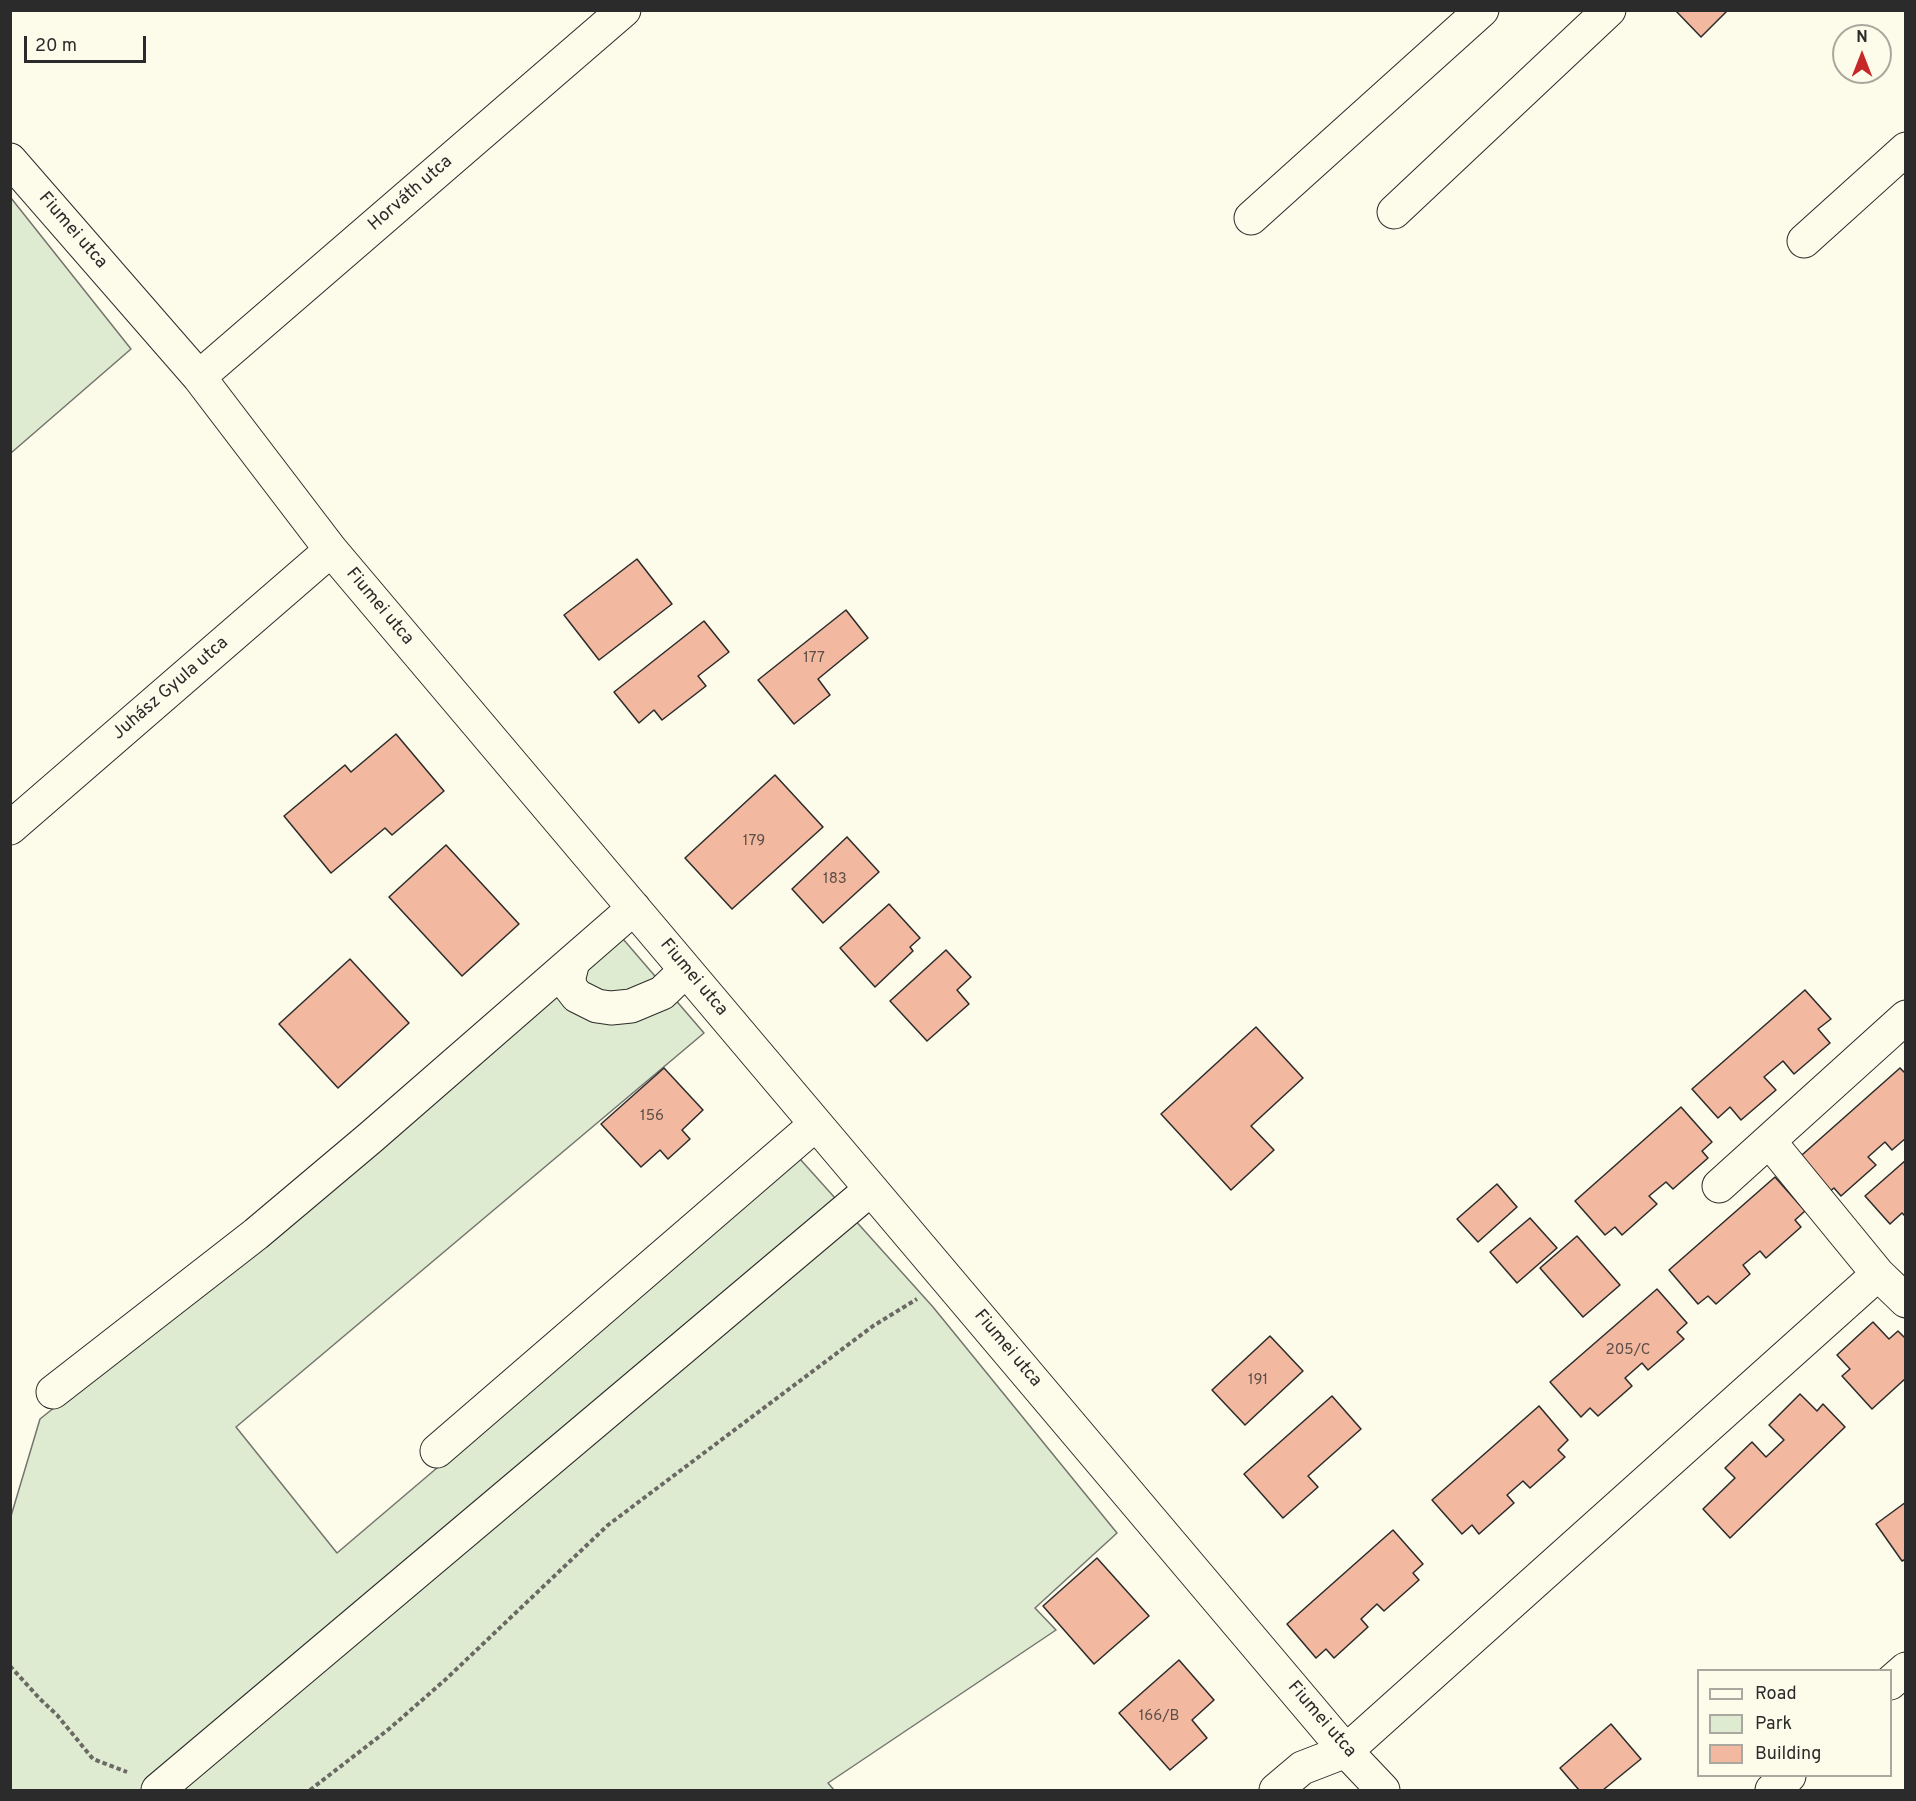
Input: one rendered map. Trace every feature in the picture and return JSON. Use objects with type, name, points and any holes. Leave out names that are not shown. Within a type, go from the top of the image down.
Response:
[{"type":"street","name":"Horváth utca","points":[[199,377],[624,10]]},
{"type":"street","points":[[1251,218],[1482,10]]},
{"type":"street","points":[[1394,212],[1609,10]]},
{"type":"street","points":[[1804,241],[1905,149]]},
{"type":"street","name":"Fiumei utca","points":[[10,160],[199,377],[331,550],[1346,1751],[1383,1791]]},
{"type":"street","name":"Juhász Gyula utca","points":[[10,828],[331,550]]},
{"type":"street","points":[[53,1392],[256,1234],[634,908]]},
{"type":"street","points":[[573,962],[569,977],[570,987],[577,996],[597,1006],[611,1008],[631,1006],[662,993],[686,970]]},
{"type":"street","points":[[1719,1186],[1905,1017]]},
{"type":"street","points":[[437,1451],[816,1124]]},
{"type":"street","points":[[1769,1141],[1878,1274],[1905,1301]]},
{"type":"street","points":[[166,1783],[871,1189]]},
{"type":"street","points":[[1276,1791],[1302,1768],[1346,1751],[1878,1274]]},
{"type":"street","points":[[1892,1681],[1905,1669]]},
{"type":"street","points":[[1772,1791],[1788,1777]]},
{"type":"path","points":[[310,1791],[389,1729],[445,1680],[608,1525],[873,1326],[912,1301],[950,1282]]},
{"type":"path","points":[[10,1666],[40,1700],[57,1715],[93,1759],[136,1776],[166,1783]]},
{"type":"green space","points":[[11,198],[131,349],[10,453]]},
{"type":"green space","points":[[617,932],[704,1033],[236,1427],[337,1553],[800,1159],[933,1307],[1117,1533],[1035,1608],[1056,1630],[828,1783],[834,1790],[11,1790],[11,1516],[40,1419],[308,1204]]},
{"type":"building","points":[[1675,10],[1728,10],[1701,37]]},
{"type":"building","points":[[637,559],[672,604],[599,660],[564,615]]},
{"type":"building","points":[[846,610],[868,638],[818,679],[830,695],[794,724],[758,680]]},
{"type":"building","points":[[704,621],[729,652],[698,676],[706,686],[662,720],[654,710],[639,723],[614,692]]},
{"type":"building","points":[[396,734],[444,791],[392,835],[385,828],[331,873],[284,816],[345,765],[351,772]]},
{"type":"building","points":[[775,775],[823,827],[732,909],[685,858]]},
{"type":"building","points":[[847,837],[879,872],[823,923],[792,889]]},
{"type":"building","points":[[446,845],[519,924],[462,976],[389,897]]},
{"type":"building","points":[[889,904],[920,938],[910,947],[913,951],[875,987],[840,948]]},
{"type":"building","points":[[946,950],[971,977],[957,990],[969,1004],[927,1041],[890,1001]]},
{"type":"building","points":[[350,959],[409,1023],[338,1088],[279,1024]]},
{"type":"building","points":[[1805,990],[1831,1019],[1818,1029],[1830,1043],[1794,1074],[1783,1061],[1764,1077],[1776,1090],[1741,1120],[1730,1107],[1718,1118],[1692,1089]]},
{"type":"building","points":[[1256,1027],[1303,1078],[1251,1126],[1274,1150],[1231,1190],[1161,1114]]},
{"type":"building","points":[[664,1068],[703,1110],[682,1130],[690,1139],[668,1159],[660,1150],[641,1167],[601,1124]]},
{"type":"building","points":[[1900,1068],[1906,1074],[1906,1138],[1892,1150],[1885,1142],[1868,1157],[1876,1165],[1841,1196],[1834,1188],[1824,1196],[1794,1162]]},
{"type":"building","points":[[1681,1107],[1712,1142],[1702,1151],[1708,1158],[1673,1189],[1666,1182],[1649,1196],[1657,1204],[1622,1235],[1615,1227],[1605,1235],[1575,1201]]},
{"type":"building","points":[[1906,1160],[1906,1217],[1902,1213],[1890,1224],[1865,1196]]},
{"type":"building","points":[[1775,1177],[1805,1211],[1795,1220],[1801,1227],[1766,1258],[1760,1251],[1743,1265],[1750,1274],[1716,1304],[1708,1296],[1698,1304],[1669,1270]]},
{"type":"building","points":[[1497,1184],[1517,1207],[1478,1242],[1457,1219]]},
{"type":"building","points":[[1530,1218],[1557,1248],[1517,1283],[1490,1252]]},
{"type":"building","points":[[1577,1236],[1620,1285],[1583,1317],[1540,1268]]},
{"type":"building","points":[[1657,1289],[1687,1323],[1677,1332],[1684,1339],[1648,1370],[1642,1363],[1625,1378],[1632,1386],[1598,1416],[1590,1408],[1581,1417],[1550,1382]]},
{"type":"building","points":[[1873,1322],[1889,1339],[1898,1331],[1906,1339],[1906,1378],[1872,1409],[1842,1376],[1850,1369],[1837,1355]]},
{"type":"building","points":[[1270,1336],[1303,1371],[1245,1425],[1212,1390]]},
{"type":"building","points":[[1800,1394],[1817,1411],[1823,1404],[1845,1427],[1730,1538],[1703,1509],[1735,1478],[1725,1468],[1752,1442],[1766,1457],[1784,1440],[1769,1425]]},
{"type":"building","points":[[1332,1396],[1361,1429],[1308,1476],[1318,1487],[1283,1518],[1244,1474]]},
{"type":"building","points":[[1539,1406],[1568,1440],[1558,1450],[1565,1457],[1530,1488],[1523,1481],[1507,1495],[1514,1503],[1479,1534],[1472,1525],[1462,1534],[1432,1500]]},
{"type":"building","points":[[1906,1502],[1906,1559],[1902,1561],[1876,1524]]},
{"type":"building","points":[[1393,1530],[1423,1564],[1413,1573],[1419,1580],[1384,1611],[1377,1604],[1361,1619],[1368,1627],[1334,1658],[1326,1649],[1316,1658],[1287,1624]]},
{"type":"building","points":[[1097,1558],[1149,1616],[1094,1664],[1043,1606]]},
{"type":"building","points":[[1179,1660],[1214,1700],[1192,1720],[1207,1738],[1170,1770],[1119,1713]]},
{"type":"building","points":[[1611,1724],[1641,1759],[1603,1790],[1579,1790],[1560,1768]]}]
